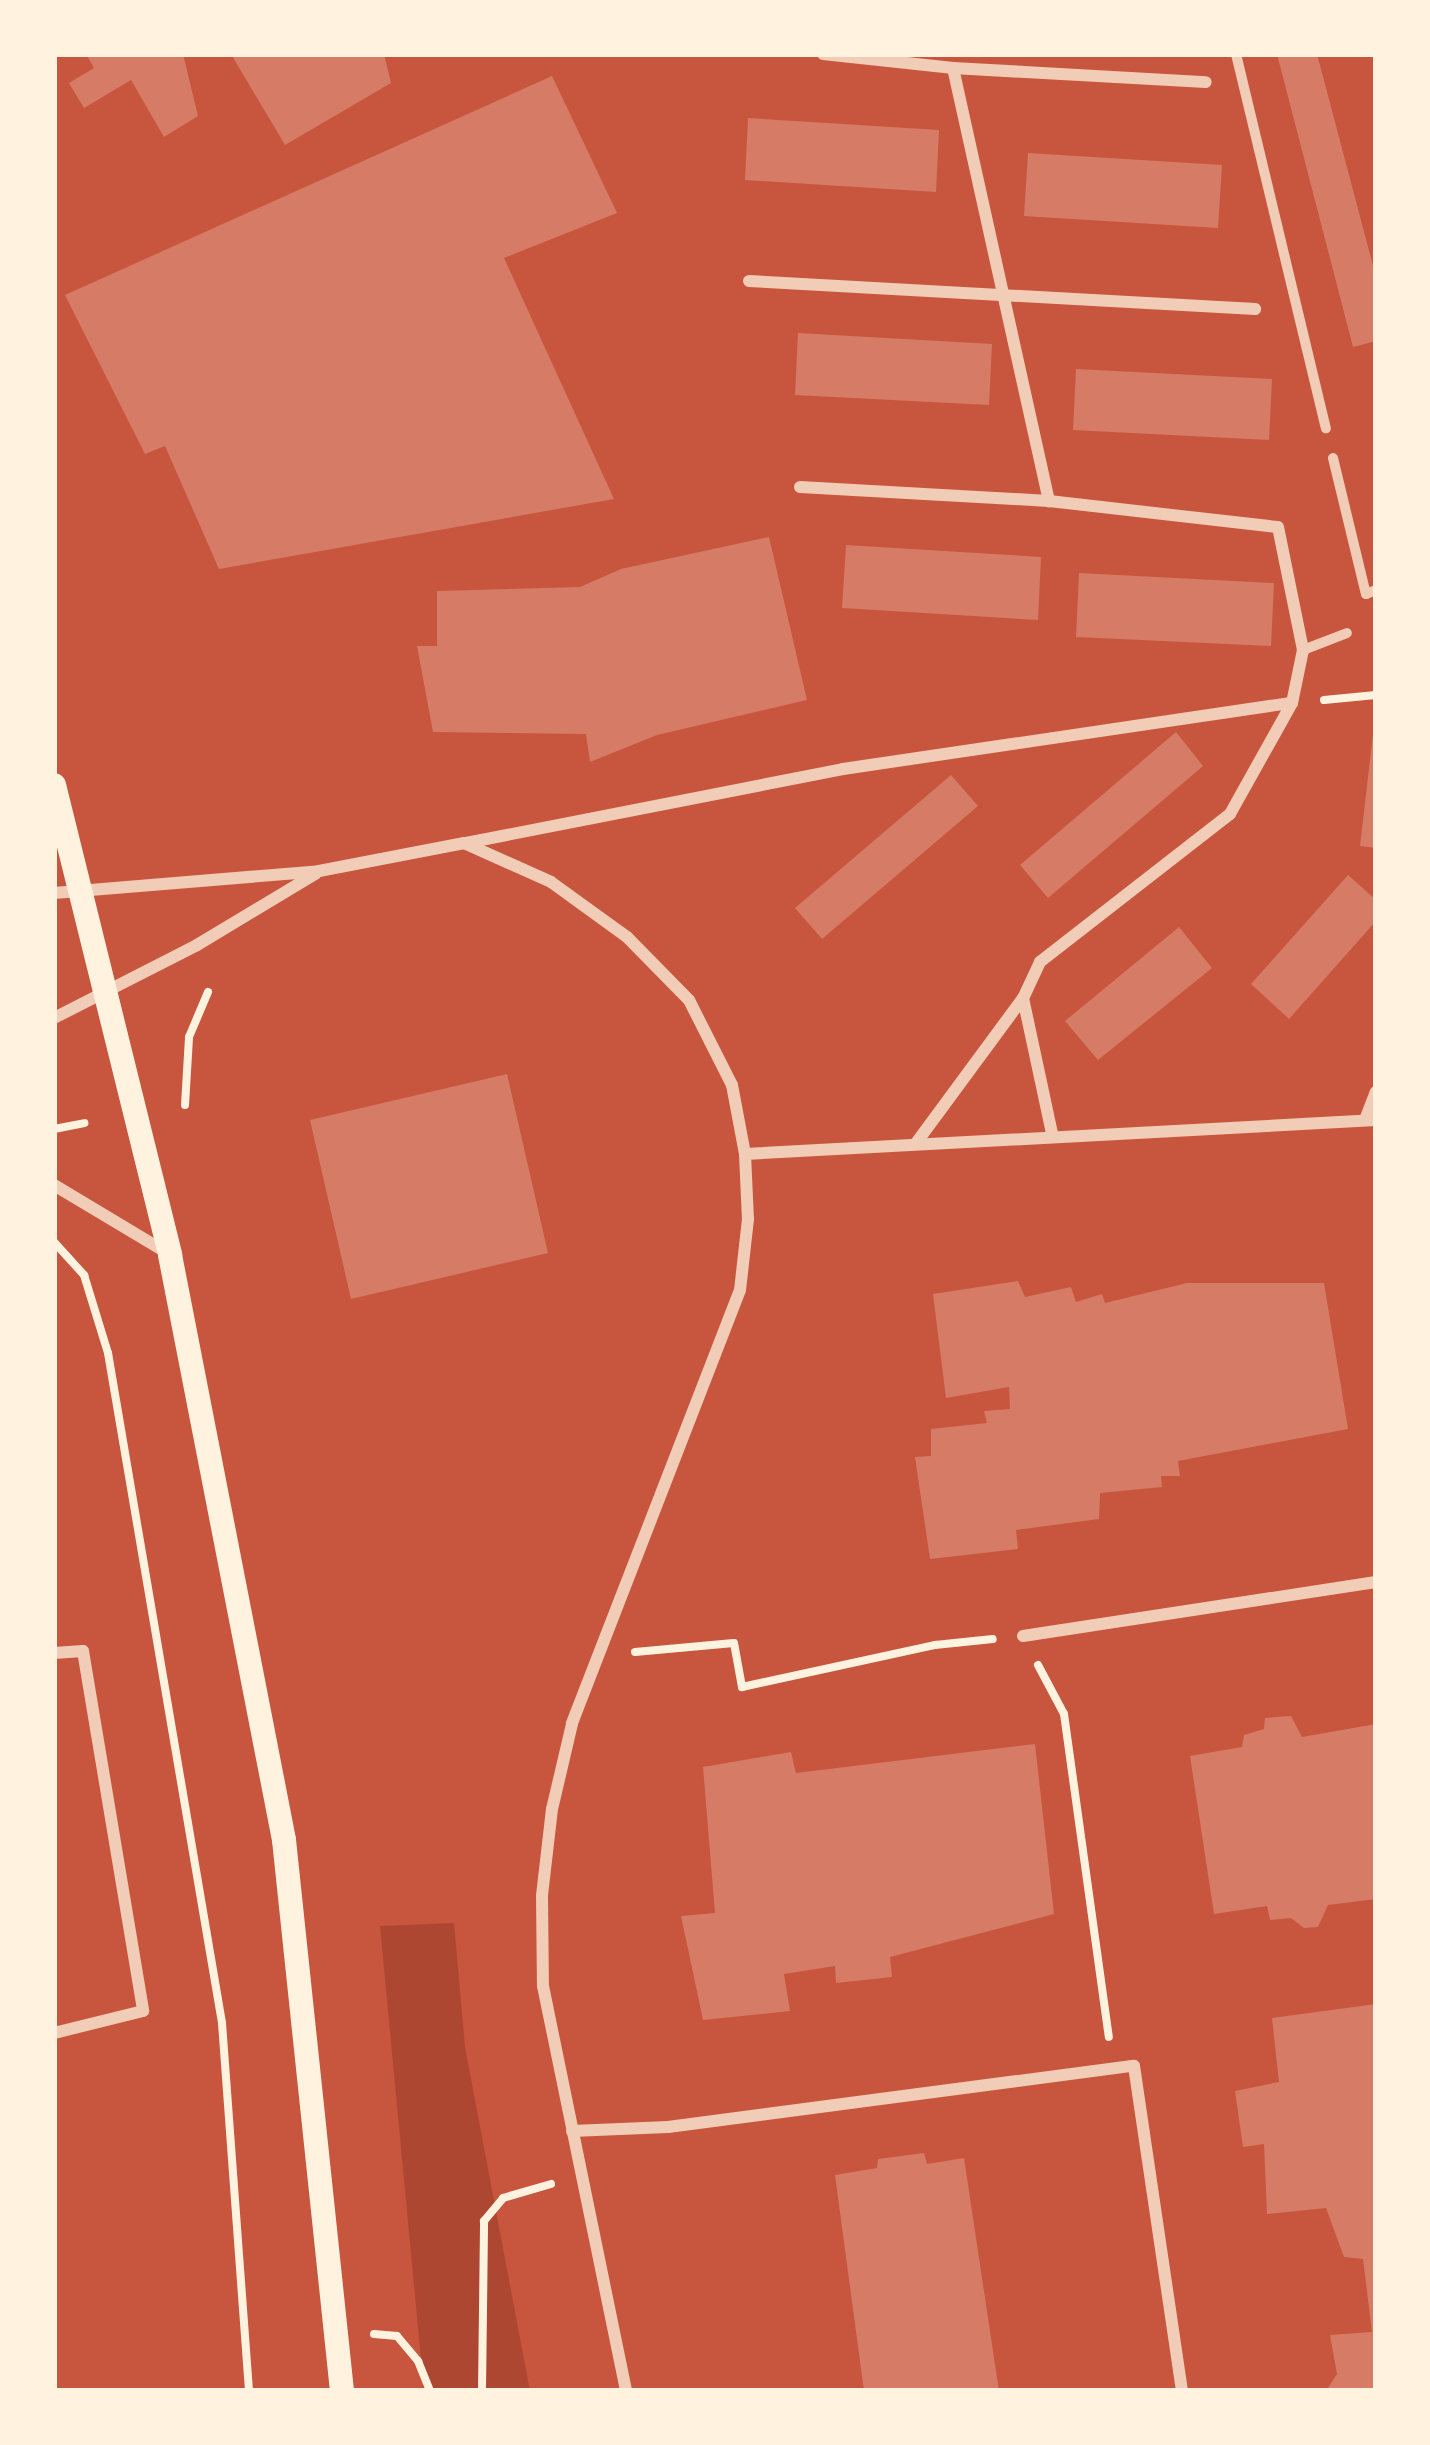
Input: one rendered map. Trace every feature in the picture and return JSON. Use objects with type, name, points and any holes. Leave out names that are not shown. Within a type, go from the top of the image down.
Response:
[{"type":"main road","points":[[54,785],[67,892],[108,990],[170,1255],[284,1840],[342,2391]]},
{"type":"street","points":[[823,54],[953,68],[1206,82]]},
{"type":"street","points":[[1237,54],[1326,428]]},
{"type":"street","points":[[953,68],[1049,501]]},
{"type":"street","points":[[749,281],[1255,309]]},
{"type":"street","points":[[1333,458],[1366,594],[1376,590]]},
{"type":"street","points":[[800,487],[1049,501],[1278,527],[1303,650],[1292,703],[1231,814],[1040,962],[1023,998],[917,1142]]},
{"type":"street","points":[[1303,650],[1348,633]]},
{"type":"street","points":[[67,892],[320,871],[842,769],[1292,703]]},
{"type":"street","points":[[464,843],[551,882],[627,937],[689,1000],[732,1084],[745,1154],[748,1219],[740,1290],[572,1724],[557,1788],[542,1897],[543,1986],[626,2391]]},
{"type":"street","points":[[54,1018],[320,871]]},
{"type":"street","points":[[1023,998],[1052,1133]]},
{"type":"street","points":[[745,1154],[1052,1133],[1370,1120],[1376,1093]]},
{"type":"street","points":[[54,1185],[170,1255]]},
{"type":"street","points":[[1023,1636],[1376,1582]]},
{"type":"street","points":[[54,1653],[83,1651],[143,2011],[54,2033]]},
{"type":"street","points":[[572,2131],[668,2127],[1133,2066],[1182,2391]]},
{"type":"path","points":[[1292,703],[1376,695]]},
{"type":"path","points":[[185,1105],[189,1037],[208,992]]},
{"type":"path","points":[[54,1129],[84,1123]]},
{"type":"path","points":[[54,1241],[84,1275],[108,1353],[222,2023],[249,2391]]},
{"type":"path","points":[[598,1655],[734,1643],[742,1687],[935,1645],[1023,1636],[1064,1714],[1113,2068]]},
{"type":"path","points":[[482,2391],[484,2222],[502,2198],[581,2175]]},
{"type":"path","points":[[335,2332],[397,2336],[418,2361],[430,2391]]},
{"type":"shaded area","points":[[454,1923],[465,2047],[530,2391],[424,2391],[380,1926]]},
{"type":"building","points":[[86,54],[183,54],[198,116],[164,137],[131,80],[84,108],[69,83],[94,68]]},
{"type":"building","points":[[231,54],[384,54],[391,83],[285,145]]},
{"type":"building","points":[[1277,54],[1317,54],[1376,277],[1376,341],[1353,347]]},
{"type":"building","points":[[552,76],[617,213],[504,258],[614,499],[219,569],[165,446],[145,454],[65,295]]},
{"type":"building","points":[[748,118],[939,130],[936,192],[745,180]]},
{"type":"building","points":[[1028,153],[1222,165],[1218,228],[1024,216]]},
{"type":"building","points":[[798,333],[992,344],[989,405],[795,395]]},
{"type":"building","points":[[1076,369],[1272,379],[1269,440],[1073,430]]},
{"type":"building","points":[[769,537],[807,700],[657,735],[590,762],[586,734],[433,732],[417,646],[437,646],[437,591],[580,587],[621,569]]},
{"type":"building","points":[[846,545],[1041,557],[1038,620],[842,608]]},
{"type":"building","points":[[1079,573],[1274,583],[1271,646],[1076,637]]},
{"type":"building","points":[[1176,732],[1203,766],[1048,898],[1020,865]]},
{"type":"building","points":[[1376,734],[1376,848],[1360,846]]},
{"type":"building","points":[[951,775],[978,806],[822,939],[795,908]]},
{"type":"building","points":[[1348,875],[1376,900],[1376,921],[1289,1019],[1251,984]]},
{"type":"building","points":[[1179,927],[1212,968],[1098,1060],[1065,1021]]},
{"type":"building","points":[[507,1074],[548,1253],[351,1299],[310,1120]]},
{"type":"building","points":[[1018,1281],[1025,1297],[1071,1287],[1076,1302],[1102,1294],[1105,1303],[1187,1283],[1324,1283],[1348,1429],[1178,1461],[1180,1476],[1161,1476],[1162,1487],[1100,1493],[1099,1519],[1016,1530],[1018,1549],[930,1559],[915,1457],[931,1456],[931,1429],[987,1423],[984,1411],[1010,1409],[1009,1387],[946,1398],[933,1294]]},
{"type":"building","points":[[1291,1716],[1302,1737],[1376,1724],[1376,1899],[1328,1905],[1318,1927],[1304,1928],[1291,1918],[1270,1920],[1267,1906],[1214,1914],[1190,1756],[1242,1747],[1244,1735],[1264,1729],[1265,1718]]},
{"type":"building","points":[[1035,1744],[1054,1914],[890,1957],[892,1977],[836,1983],[835,1966],[784,1974],[790,2011],[703,2020],[681,1916],[715,1913],[703,1767],[791,1752],[796,1773]]},
{"type":"building","points":[[1376,2004],[1376,2391],[1326,2391],[1337,2374],[1330,2335],[1372,2332],[1363,2259],[1344,2257],[1326,2208],[1267,2214],[1264,2144],[1243,2147],[1235,2091],[1279,2082],[1272,2018]]},
{"type":"building","points":[[924,2153],[927,2164],[964,2158],[999,2391],[864,2391],[835,2175],[877,2168],[878,2159]]}]
